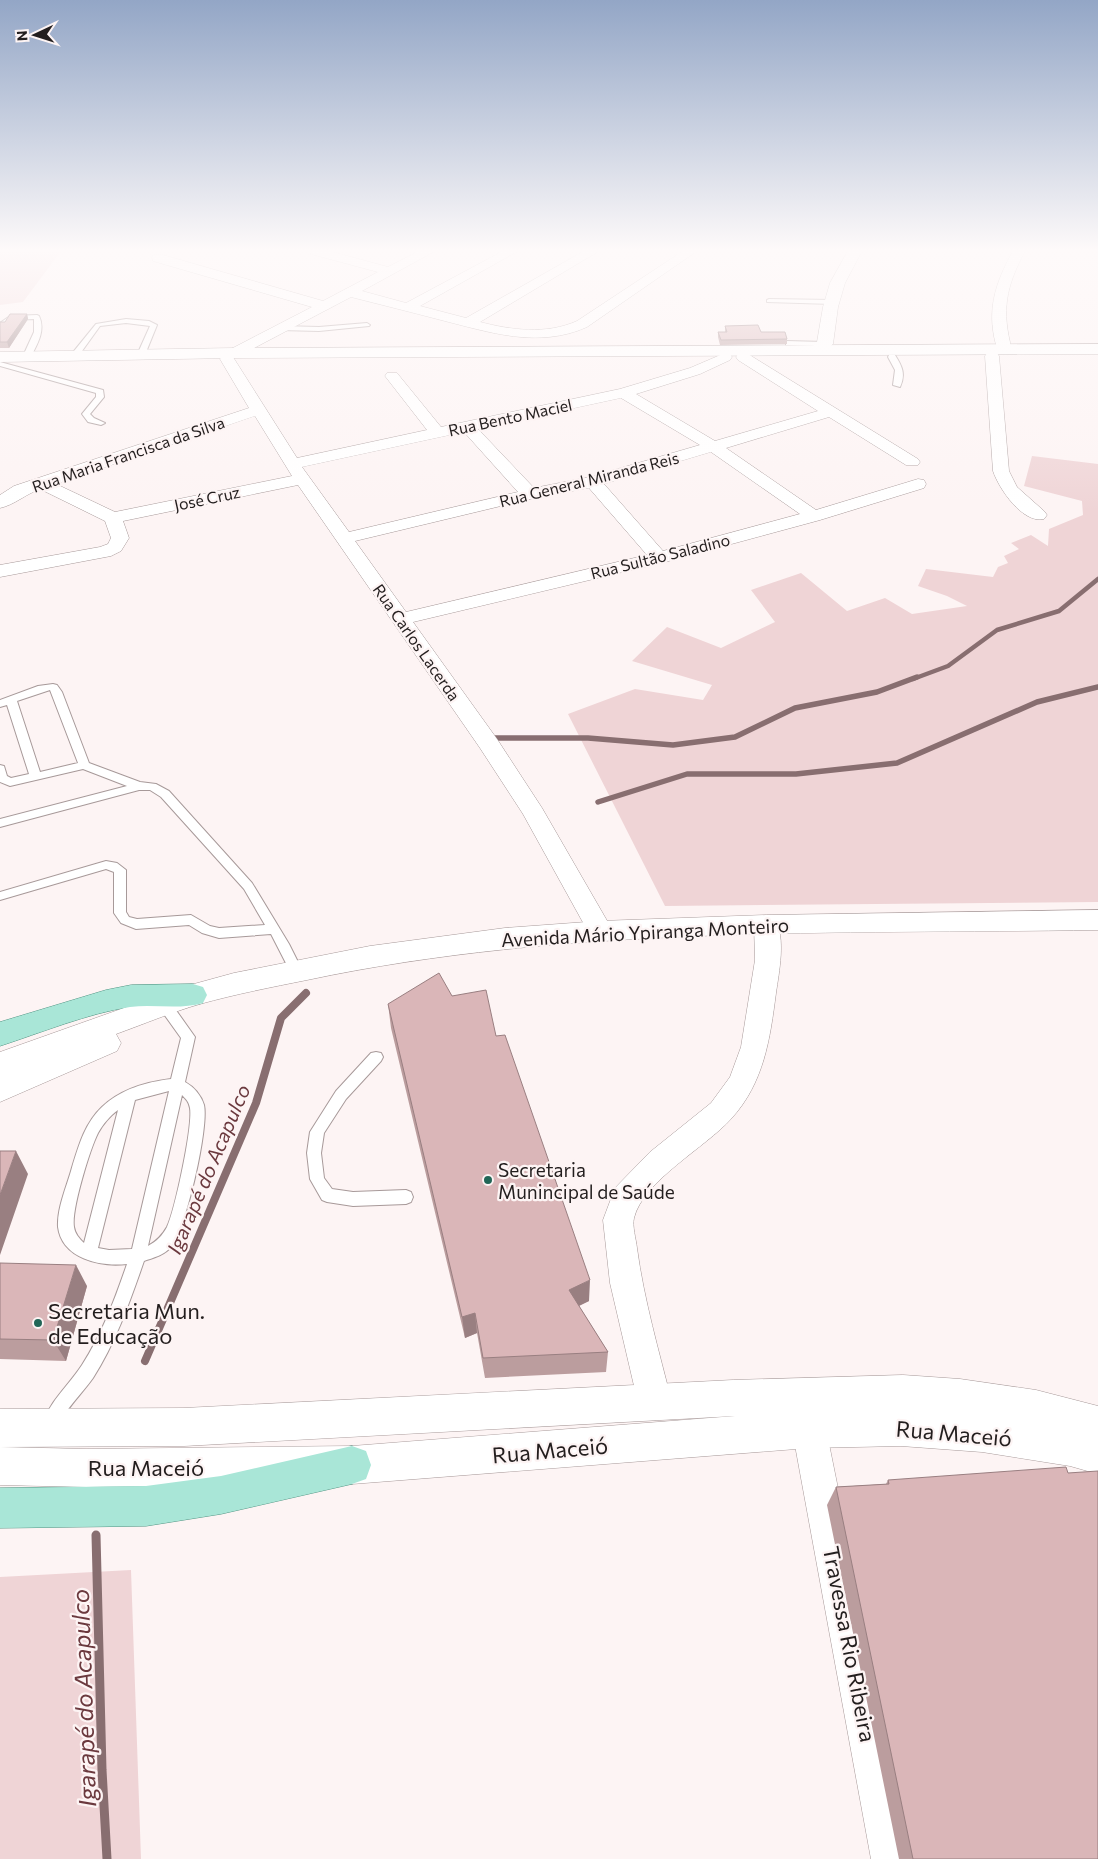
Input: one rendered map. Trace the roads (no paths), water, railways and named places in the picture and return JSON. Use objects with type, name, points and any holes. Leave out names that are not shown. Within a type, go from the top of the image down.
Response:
[{"type":"main road","points":[[823,341],[844,350],[1098,355]]},
{"type":"main road","points":[[733,352],[823,341],[834,343],[844,350]]},
{"type":"main road","points":[[0,357],[733,352],[892,356],[1098,349]]},
{"type":"main road","points":[[104,356],[230,356]]},
{"type":"main road","name":"Avenida Mário Ypiranga Monteiro","points":[[0,1064],[193,995],[234,984],[370,956],[505,938],[600,930],[766,925],[1098,920]]},
{"type":"main road","points":[[0,1089],[102,1046],[193,995]]},
{"type":"main road","points":[[0,1034],[106,1001],[131,996],[193,995]]},
{"type":"main road","name":"Rua Maceió","points":[[0,1428],[184,1427],[733,1398],[903,1394],[960,1397],[1036,1408],[1098,1424]]},
{"type":"main road","name":"Rua Maceió","points":[[0,1466],[86,1468],[352,1465],[808,1429],[900,1427],[982,1433],[1070,1447],[1098,1455]]},
{"type":"main road","points":[[0,1508],[146,1506],[221,1495],[352,1465]]},
{"type":"street","points":[[230,356],[263,338]]},
{"type":"street","points":[[998,338],[1001,471],[1004,482],[1016,499],[1038,515]]},
{"type":"street","points":[[733,352],[912,462]]},
{"type":"street","name":"Rua Bento Maciel","points":[[297,471],[437,433],[623,392],[695,371],[733,352]]},
{"type":"street","name":"Rua Carlos Lacerda","points":[[230,356],[258,410],[297,471],[346,538],[400,619],[489,744],[534,813],[600,930]]},
{"type":"street","points":[[392,376],[437,433]]},
{"type":"street","points":[[623,392],[714,447],[814,516]]},
{"type":"street","name":"Rua Maria Francisca da Silva","points":[[0,503],[20,490],[258,410]]},
{"type":"street","name":"Rua General Miranda Reis","points":[[346,538],[530,494],[593,482],[830,412]]},
{"type":"street","points":[[468,427],[530,494]]},
{"type":"street","name":"José Cruz","points":[[113,518],[297,471]]},
{"type":"street","points":[[593,482],[659,558]]},
{"type":"street","points":[[0,571],[105,552],[115,547],[120,538],[113,518],[41,483]]},
{"type":"street","points":[[0,484],[20,490]]},
{"type":"street","name":"Rua Sultão Saladino","points":[[400,619],[659,558],[814,516],[918,484]]},
{"type":"street","points":[[655,1403],[626,1283],[618,1220],[626,1197],[660,1161],[722,1111],[742,1082],[755,1047],[768,960],[766,925]]},
{"type":"street","name":"Travessa Rio Ribeira","points":[[808,1429],[892,1859]]},
{"type":"lane","points":[[27,356],[35,338]]},
{"type":"lane","points":[[74,356],[88,338]]},
{"type":"lane","points":[[140,355],[148,338]]},
{"type":"lane","points":[[892,356],[898,364],[901,376],[897,385]]},
{"type":"lane","points":[[0,364],[100,392],[100,397],[86,414],[91,420],[100,423]]},
{"type":"lane","points":[[0,704],[42,688],[53,688],[57,692],[84,765]]},
{"type":"lane","points":[[11,700],[36,777]]},
{"type":"lane","points":[[0,768],[2,778],[10,782],[84,765],[139,786]]},
{"type":"lane","points":[[0,823],[139,786],[152,786],[165,794],[248,886],[285,947],[296,970]]},
{"type":"lane","points":[[0,896],[106,865],[120,870],[120,912],[125,920],[136,924],[191,920],[206,930],[219,933],[274,929]]},
{"type":"lane","points":[[48,1428],[54,1414],[87,1372],[114,1323],[138,1256],[188,1038],[168,1010]]},
{"type":"lane","points":[[376,1057],[341,1095],[317,1132],[314,1153],[317,1179],[327,1195],[353,1199],[406,1197]]},
{"type":"lane","points":[[177,1084],[187,1090],[194,1098],[198,1116],[177,1220],[172,1233],[164,1244],[153,1251],[138,1256],[104,1257],[89,1254],[78,1249],[70,1240],[66,1228],[68,1212],[91,1132],[97,1120],[107,1109],[129,1095],[146,1089],[177,1084]]},
{"type":"lane","points":[[89,1254],[129,1095]]},
{"type":"waterway","name":"Igarapé do Acapulco","points":[[913,679],[948,666],[997,630],[1059,611],[1098,579]]},
{"type":"waterway","name":"Igarapé do Acapulco","points":[[494,738],[588,738],[673,745],[735,737],[795,708],[877,692],[917,677]]},
{"type":"waterway","points":[[598,802],[687,774],[796,774],[897,763],[1037,702],[1098,687]]},
{"type":"waterway","name":"Igarapé do Acapulco","points":[[145,1361],[256,1103],[281,1018],[306,993]]},
{"type":"waterway","name":"Igarapé do Acapulco","points":[[96,1535],[102,1770],[107,1859]]},
{"type":"place","name":"Secretaria Munincipal de Saúde","points":[[488,1180]]},
{"type":"place","name":"Secretaria Mun. de Educação","points":[[38,1323]]}]
